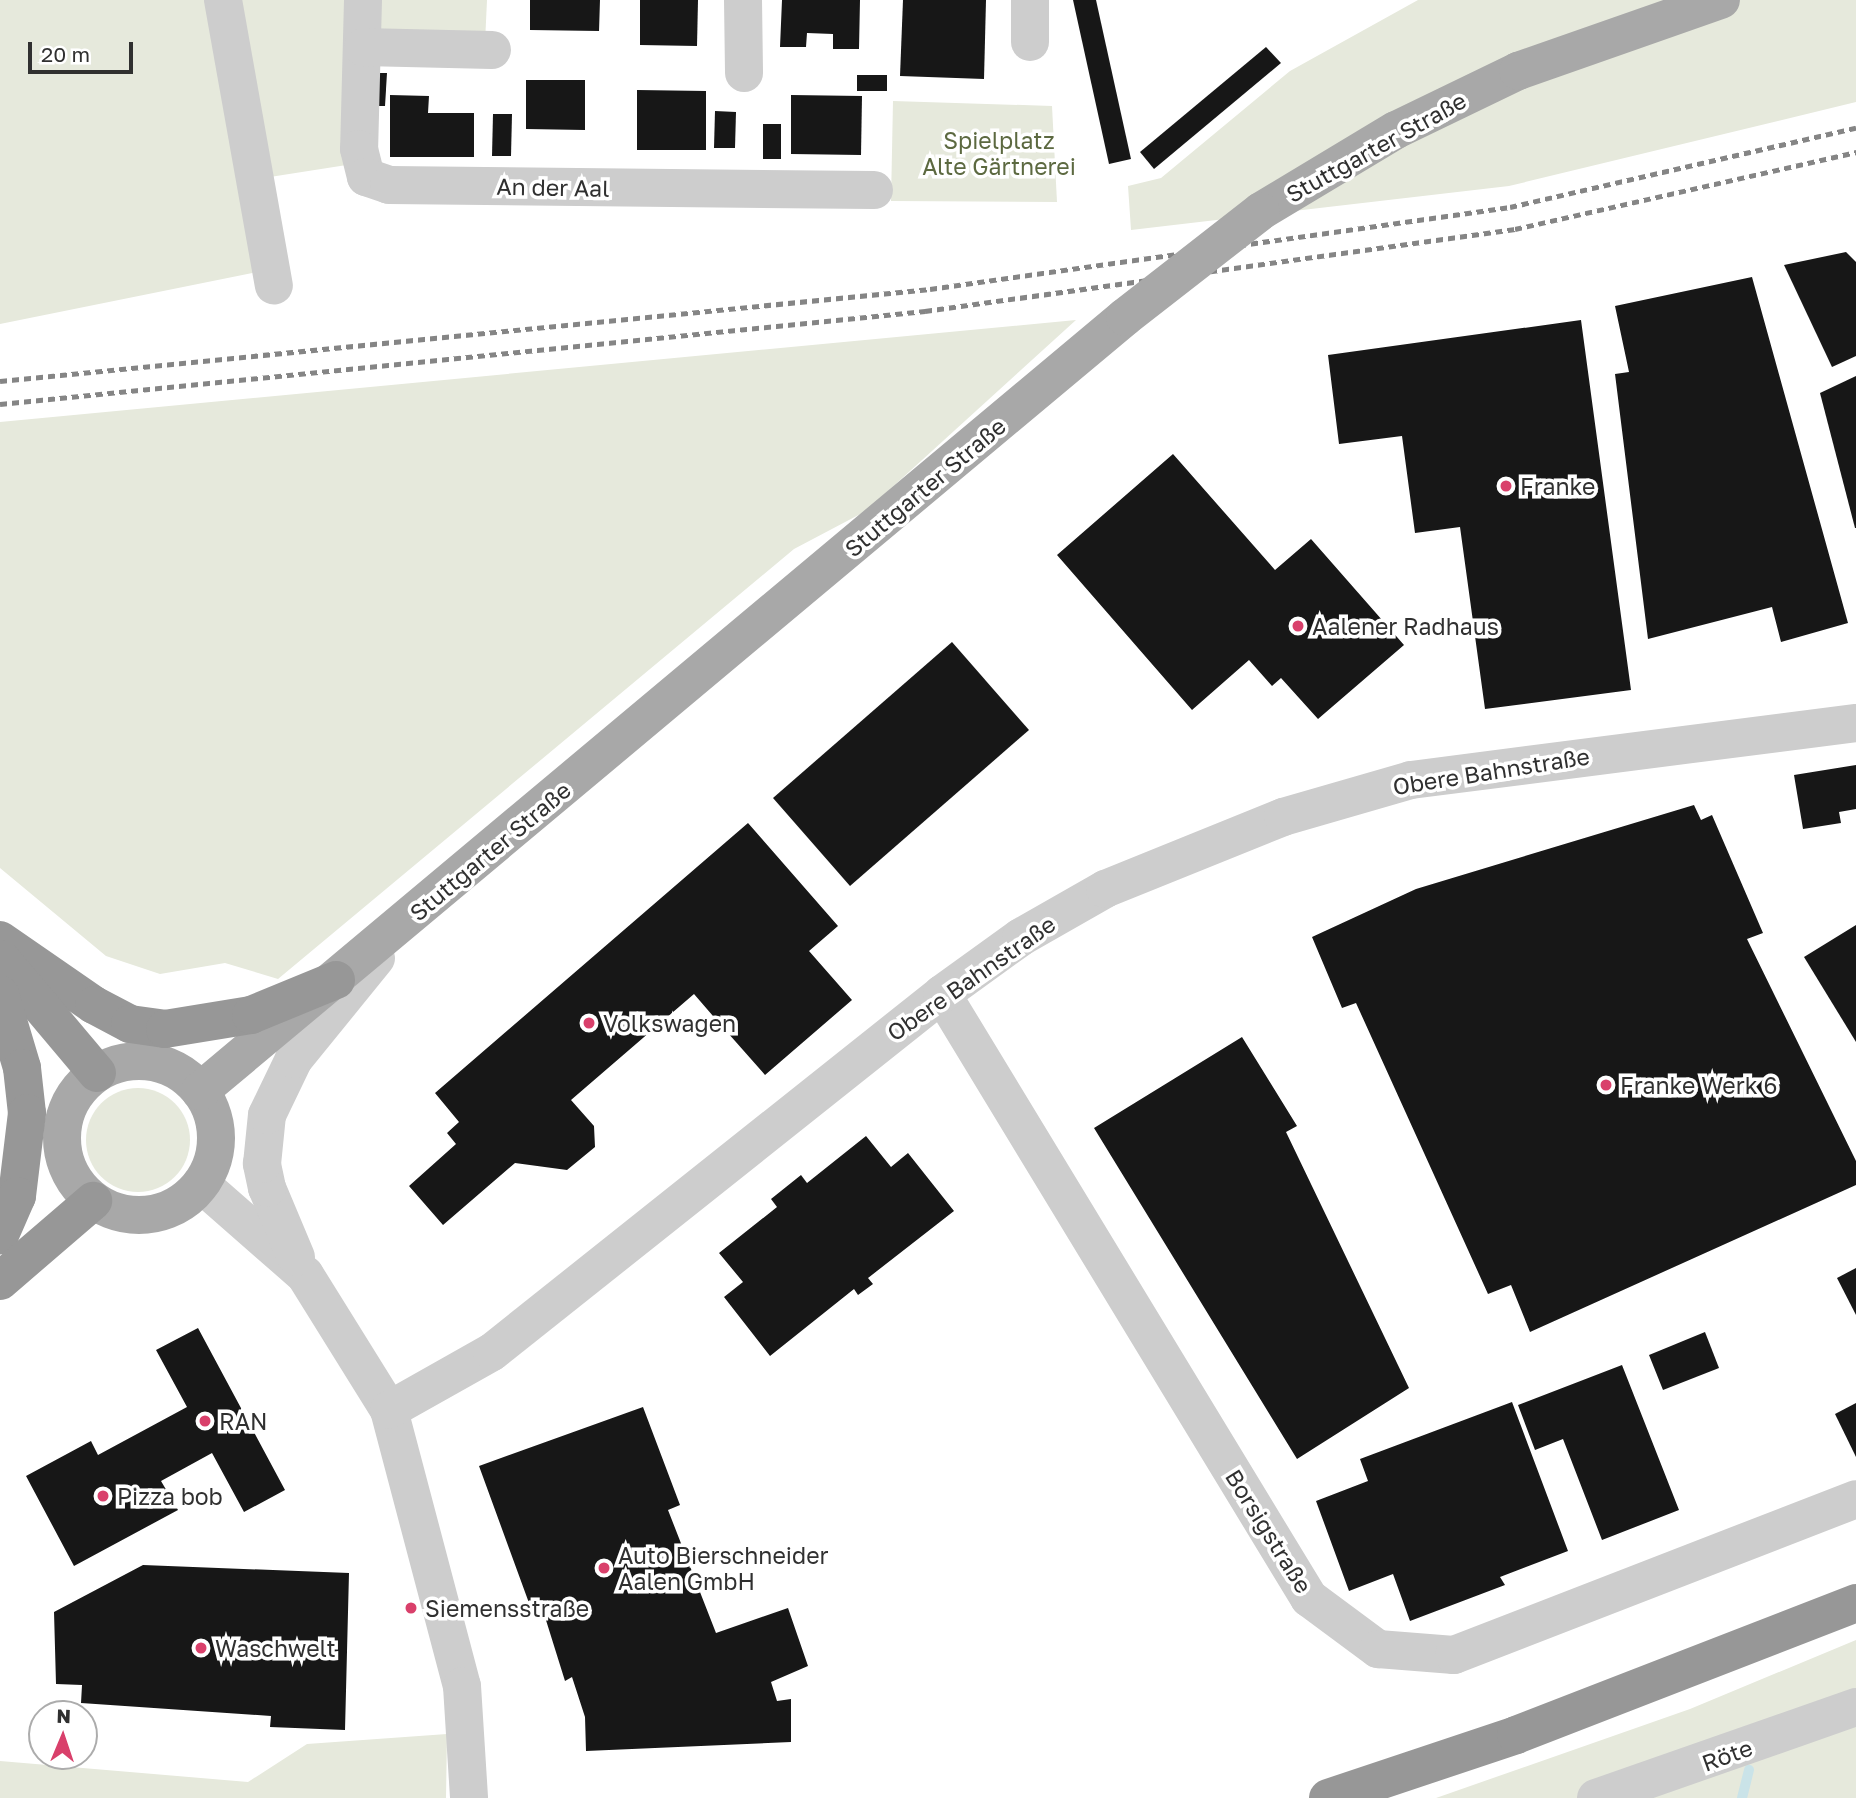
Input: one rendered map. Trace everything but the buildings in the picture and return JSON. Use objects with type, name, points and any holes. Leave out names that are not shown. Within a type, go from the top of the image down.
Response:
[{"type":"highway","points":[[0,940],[94,1005],[130,1024],[165,1029],[251,1016],[336,980]]},
{"type":"highway","points":[[0,957],[97,1073]]},
{"type":"highway","points":[[0,994],[22,1068],[27,1113],[17,1196],[0,1235]]},
{"type":"highway","points":[[0,1281],[93,1201]]},
{"type":"highway","points":[[1329,1797],[1516,1735],[1856,1603]]},
{"type":"main road","name":"Stuttgarter Straße","points":[[200,1091],[408,922],[1125,317],[1261,211],[1396,130],[1518,71],[1721,0]]},
{"type":"main road","points":[[152,1062],[200,1091],[216,1137],[201,1184],[184,1201],[138,1216],[93,1201],[69,1172],[61,1136],[71,1100],[97,1073],[152,1062]]},
{"type":"street","points":[[223,0],[274,285]]},
{"type":"street","name":"An der Aal","points":[[363,0],[359,149],[366,177],[389,185],[874,190]]},
{"type":"street","points":[[743,0],[744,73]]},
{"type":"street","points":[[1030,0],[1030,42]]},
{"type":"street","points":[[363,47],[492,50]]},
{"type":"street","name":"Obere Bahnstraße","points":[[389,1410],[492,1352],[942,993],[1021,937],[1105,889],[1283,817],[1411,780],[1856,723]]},
{"type":"street","points":[[408,922],[294,1059],[267,1115],[262,1164],[267,1188],[304,1275],[389,1410],[462,1686],[469,1798]]},
{"type":"street","name":"Borsigstraße","points":[[942,993],[1309,1598],[1378,1649],[1454,1656],[1856,1499]]},
{"type":"street","points":[[201,1184],[304,1275]]},
{"type":"street","name":"Röte","points":[[1596,1798],[1856,1707]]},
{"type":"green space","points":[[0,0],[353,0],[353,164],[250,180],[262,271],[0,324]]},
{"type":"green space","points":[[371,0],[487,0],[485,43],[371,40]]},
{"type":"green space","points":[[1418,0],[1856,0],[1856,102],[1509,186],[1131,230],[1128,186],[1161,178],[1290,71]]},
{"type":"green space","name":"Spielplatz Alte Gärtnerei","points":[[893,101],[1052,106],[1057,202],[891,201]]},
{"type":"green space","points":[[1076,320],[866,511],[794,549],[278,979],[225,963],[160,974],[106,956],[0,868],[0,422]]},
{"type":"green space","points":[[138,1088],[158,1092],[175,1103],[186,1120],[190,1140],[186,1160],[175,1177],[158,1188],[138,1192],[118,1188],[101,1177],[90,1160],[86,1140],[90,1120],[101,1103],[118,1092]]},
{"type":"green space","points":[[1856,1640],[1856,1798],[1436,1798],[1690,1709]]},
{"type":"green space","points":[[447,1734],[446,1798],[0,1798],[0,1761],[28,1763],[28,1770],[98,1769],[248,1782],[307,1744]]},
{"type":"waterway","points":[[1742,1798],[1749,1770]]},
{"type":"railway","points":[[0,381],[930,289],[1510,207],[1856,128]]},
{"type":"railway","points":[[0,404],[925,311],[1515,229],[1856,152]]},
{"type":"place","name":"Franke","points":[[1506,486]]},
{"type":"place","name":"Aalener Radhaus","points":[[1298,626]]},
{"type":"place","name":"Volkswagen","points":[[589,1023]]},
{"type":"place","name":"Franke Werk 6","points":[[1606,1085]]},
{"type":"place","name":"RAN","points":[[205,1421]]},
{"type":"place","name":"Pizza bob","points":[[103,1496]]},
{"type":"place","name":"Auto Bierschneider Aalen GmbH","points":[[604,1568]]},
{"type":"place","name":"Siemensstraße","points":[[411,1608]]},
{"type":"place","name":"Waschwelt","points":[[201,1648]]}]
